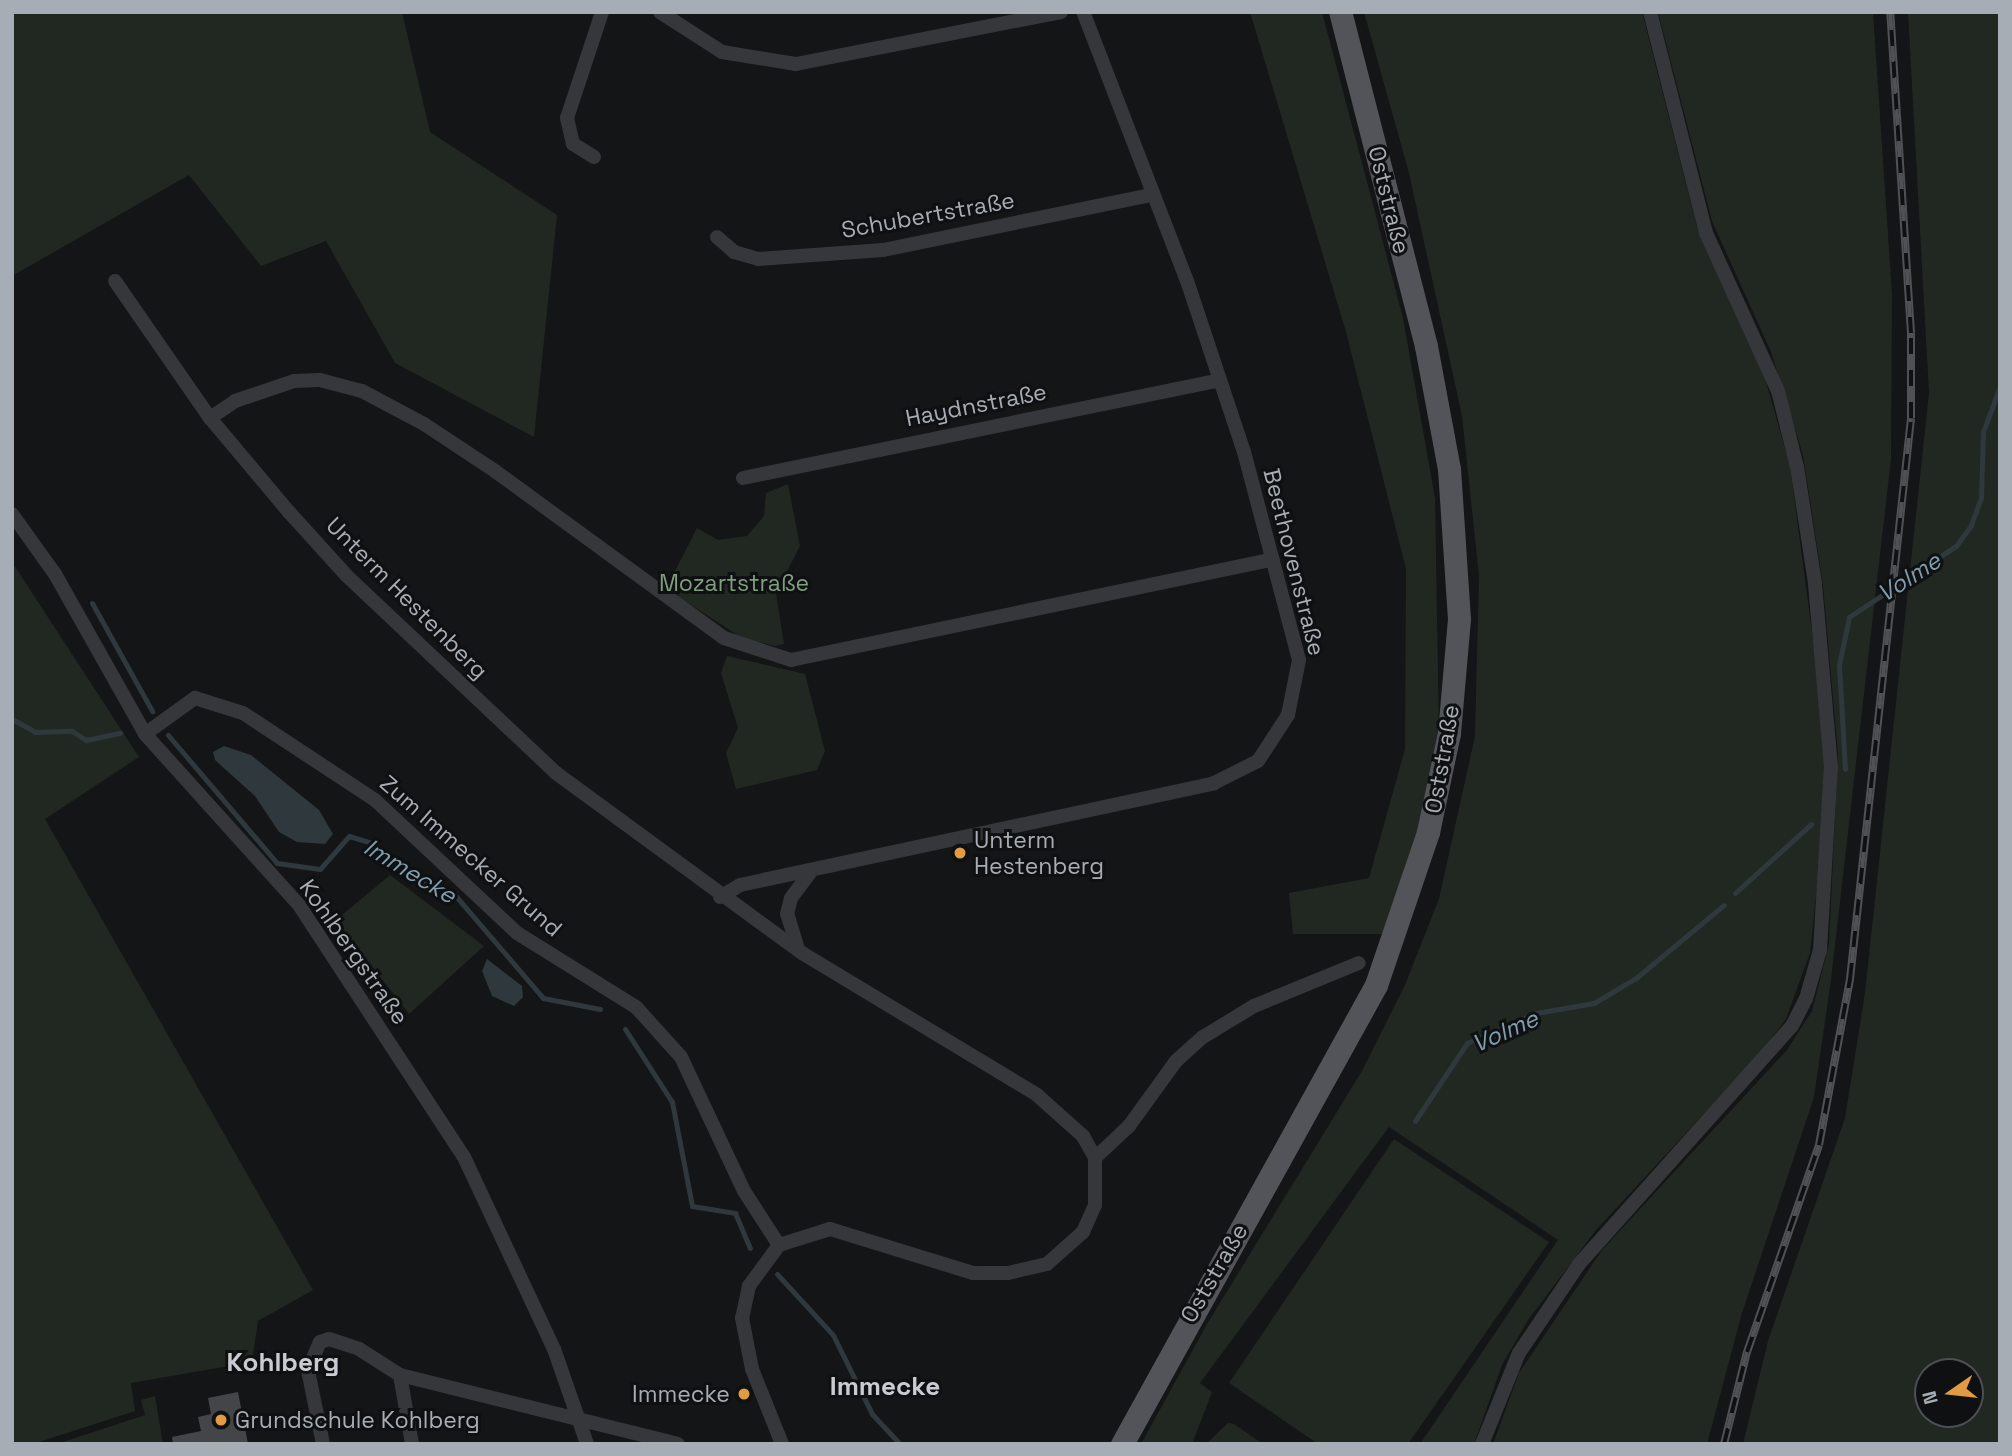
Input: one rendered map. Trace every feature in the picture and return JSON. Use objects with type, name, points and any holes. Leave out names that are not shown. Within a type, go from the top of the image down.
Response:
[{"type":"main road","name":"Oststraße","points":[[1122,1444],[1376,985],[1428,832],[1449,733],[1459,619],[1449,469],[1426,346],[1340,12]]},
{"type":"street","points":[[594,157],[573,144],[567,118],[602,12]]},
{"type":"street","points":[[660,12],[722,52],[796,64],[1060,12]]},
{"type":"street","name":"Beethovenstraße","points":[[810,873],[1214,783],[1258,761],[1297,691],[1299,660],[1273,559],[1219,380],[1083,12]]},
{"type":"street","points":[[1482,1444],[1519,1353],[1579,1264],[1791,1027],[1816,968],[1828,882],[1829,719],[1797,467],[1778,391],[1706,233],[1650,12]]},
{"type":"street","name":"Schubertstraße","points":[[717,237],[734,252],[758,259],[871,251],[1151,195]]},
{"type":"street","name":"Unterm Hestenberg","points":[[115,281],[210,418],[347,576],[556,773],[720,897],[802,953],[1037,1095],[1083,1136],[1095,1157]]},
{"type":"street","points":[[210,418],[235,401],[294,381],[320,380],[362,391],[424,424],[495,471],[724,638],[764,655],[791,660],[1273,559]]},
{"type":"street","name":"Haydnstraße","points":[[743,478],[1219,380]]},
{"type":"street","name":"Kohlbergstraße","points":[[12,514],[55,574],[145,734],[299,905],[464,1157],[554,1349],[587,1444]]},
{"type":"street","name":"Zum Immecker Grund","points":[[145,734],[195,698],[233,708],[375,800],[517,933],[636,1007],[681,1056],[744,1191],[779,1245]]},
{"type":"street","points":[[720,897],[740,886],[810,873]]},
{"type":"street","points":[[802,953],[790,934],[787,914],[791,898],[810,873]]},
{"type":"street","points":[[782,1444],[752,1369],[742,1318],[749,1286],[779,1245],[811,1232],[855,1233],[973,1273],[1027,1270],[1067,1251],[1095,1205],[1095,1157],[1129,1126],[1176,1061],[1203,1037],[1254,1006],[1359,963]]},
{"type":"street","points":[[323,1444],[308,1370],[320,1342],[340,1340],[400,1375],[578,1417],[678,1444]]},
{"type":"street","points":[[400,1375],[412,1444]]},
{"type":"green space","points":[[12,12],[402,12],[430,132],[557,215],[534,437],[395,363],[326,241],[261,266],[189,175],[12,276]]},
{"type":"green space","points":[[1250,12],[1322,12],[1403,318],[1435,498],[1439,733],[1417,840],[1382,934],[1293,934],[1289,893],[1369,878],[1405,749],[1406,569],[1346,332]]},
{"type":"green space","points":[[1364,12],[1642,12],[1698,231],[1761,364],[1790,466],[1824,723],[1824,821],[1810,953],[1786,1019],[1761,1052],[1596,1230],[1528,1320],[1502,1365],[1474,1444],[1420,1444],[1558,1240],[1389,1127],[1200,1383],[1212,1392],[1192,1444],[1141,1444],[1207,1324],[1362,1071],[1405,985],[1439,899],[1475,736],[1479,576],[1462,416],[1409,173]]},
{"type":"green space","points":[[1658,12],[1873,12],[1892,294],[1891,459],[1831,980],[1814,1097],[1742,1313],[1707,1444],[1493,1444],[1519,1373],[1602,1250],[1787,1050],[1812,1011],[1829,944],[1838,754],[1823,585],[1803,455],[1771,352],[1712,221]]},
{"type":"green space","points":[[1908,12],[2000,12],[2000,1444],[1743,1444],[1768,1341],[1845,1118],[1865,993],[1929,393]]},
{"type":"green space","name":"Mozartstraße","points":[[788,484],[800,546],[776,593],[784,644],[775,646],[742,638],[679,597],[673,575],[697,528],[718,540],[747,536],[764,516],[766,493]]},
{"type":"green space","points":[[12,562],[139,757],[45,819],[313,1290],[258,1321],[252,1362],[131,1383],[135,1411],[33,1444],[12,1444]]},
{"type":"green space","name":"Mozartstraße","points":[[727,656],[805,674],[825,751],[817,770],[736,789],[726,753],[738,728],[721,673]]},
{"type":"green space","points":[[390,875],[484,946],[409,1014],[336,920]]},
{"type":"green space","points":[[1394,1139],[1549,1242],[1408,1444],[1318,1444],[1229,1383]]},
{"type":"green space","points":[[155,1396],[163,1444],[57,1444],[145,1415],[141,1400]]},
{"type":"green space","points":[[1228,1423],[1234,1424],[1263,1444],[1206,1444]]},
{"type":"shaded area","points":[[224,746],[251,755],[319,810],[333,834],[325,844],[297,842],[279,832],[255,796],[215,760],[213,752]]},
{"type":"shaded area","points":[[487,959],[522,986],[523,997],[514,1006],[492,996],[482,971]]},
{"type":"building","name":"Grundschule Kohlberg","points":[[238,1392],[248,1444],[173,1444],[172,1437],[201,1431],[198,1417],[211,1414],[208,1398]]},
{"type":"waterway","name":"Volme","points":[[1845,769],[1839,665],[1849,617],[1956,546],[1971,525],[1981,498],[1983,432],[2000,386]]},
{"type":"waterway","points":[[92,603],[152,711]]},
{"type":"waterway","name":"Immecke","points":[[12,719],[35,732],[72,731],[86,740],[120,733]]},
{"type":"waterway","name":"Immecke","points":[[168,735],[277,863],[320,869],[349,836],[375,844],[402,871],[454,894],[543,998],[600,1009]]},
{"type":"waterway","name":"Volme","points":[[1735,893],[1811,824]]},
{"type":"waterway","name":"Volme","points":[[1415,1121],[1467,1043],[1536,1013],[1594,1003],[1636,978],[1724,905]]},
{"type":"waterway","name":"Immecke","points":[[625,1029],[672,1102],[692,1206],[735,1213],[750,1248]]},
{"type":"waterway","name":"Immecke","points":[[777,1274],[833,1335],[872,1414],[900,1444]]},
{"type":"railway","points":[[1724,1444],[1747,1352],[1819,1145],[1850,979],[1911,418],[1911,333],[1890,12]]},
{"type":"place","name":"Unterm Hestenberg","points":[[960,853]]},
{"type":"place","name":"Immecke","points":[[744,1394]]},
{"type":"place","name":"Grundschule Kohlberg","points":[[221,1420]]},
{"type":"district","name":"Kohlberg","points":[[283,1363]]},
{"type":"district","name":"Immecke","points":[[885,1387]]}]
